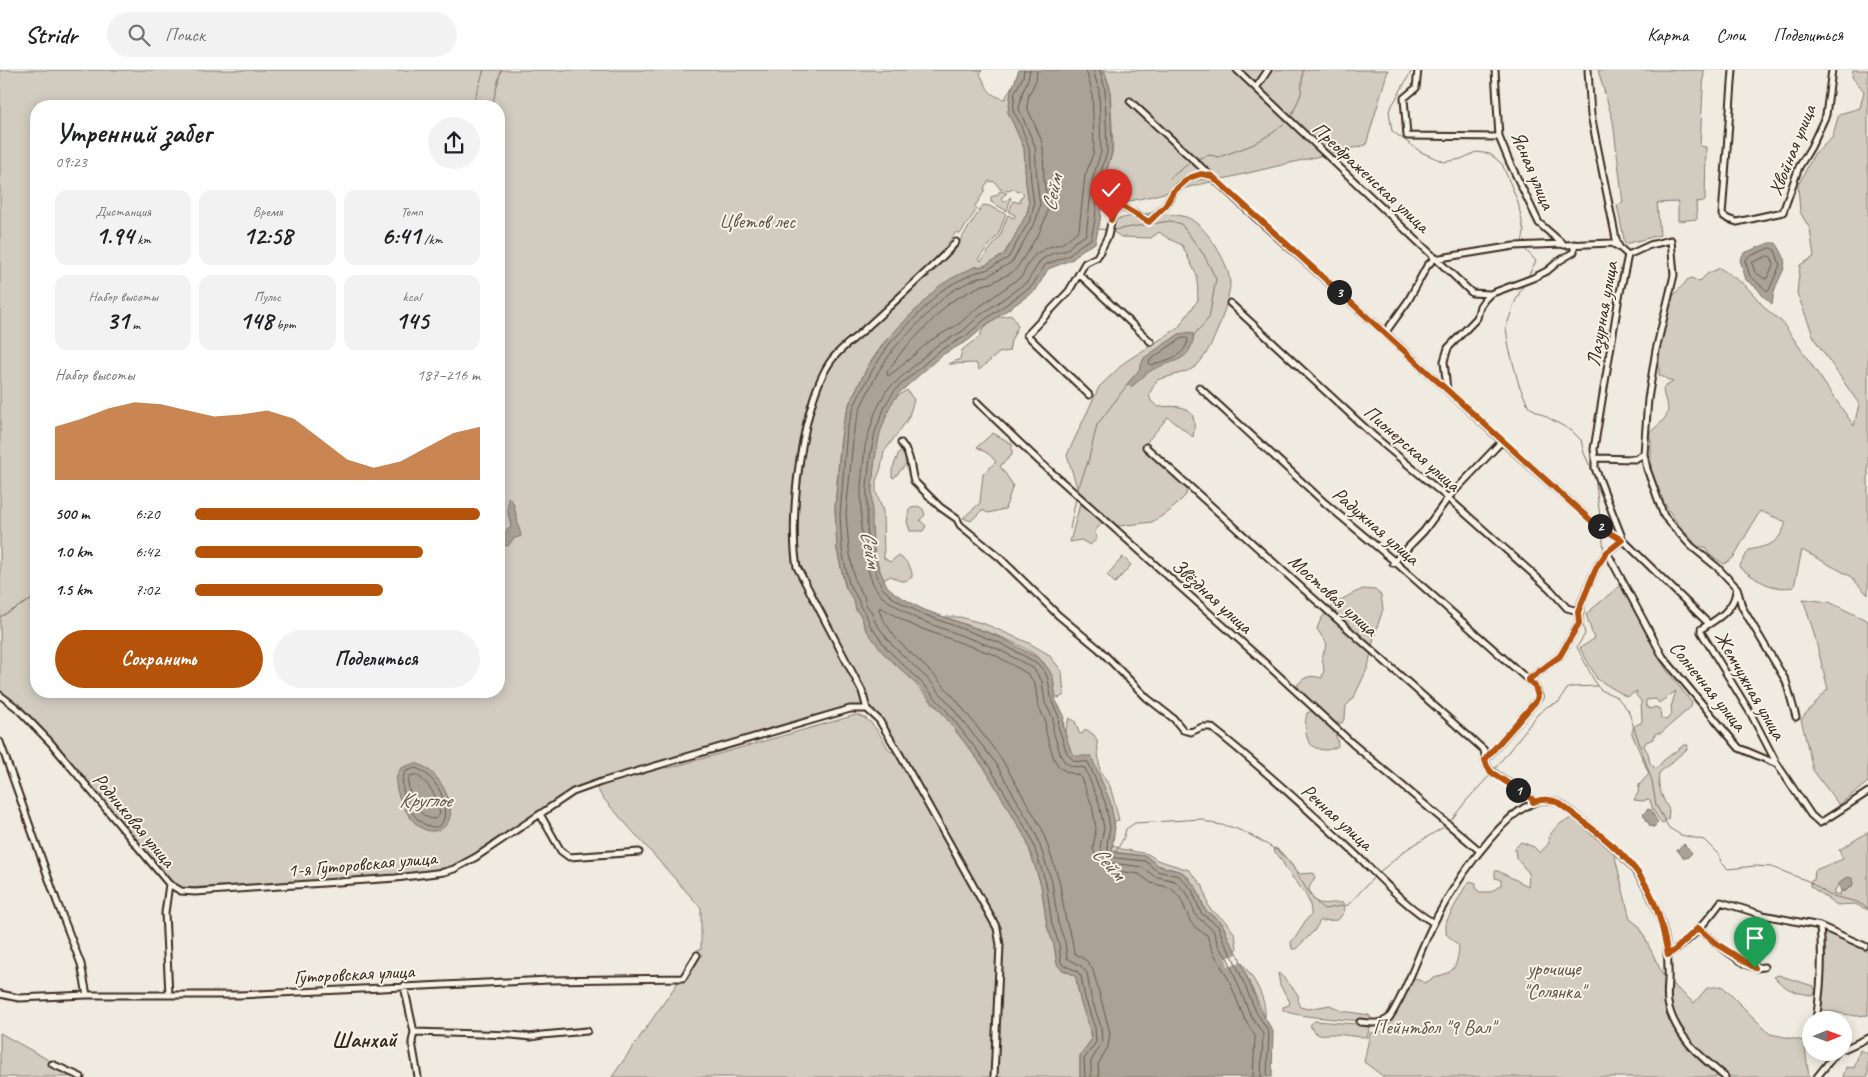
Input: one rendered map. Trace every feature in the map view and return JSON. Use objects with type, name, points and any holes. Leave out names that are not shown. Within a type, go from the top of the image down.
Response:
[{"type":"street","name":"Преображенская улица","points":[[1237,70],[1472,293],[1490,294]]},
{"type":"street","points":[[1256,88],[1268,70]]},
{"type":"street","points":[[1418,70],[1416,88],[1404,98],[1407,136],[1499,137]]},
{"type":"street","name":"Ясная улица","points":[[1495,70],[1499,137],[1539,223],[1563,244]]},
{"type":"street","name":"Лазурная улица","points":[[1588,70],[1591,115],[1619,247],[1628,255],[1594,448],[1595,468],[1622,540]]},
{"type":"street","name":"Хвойная улица","points":[[1733,70],[1722,215],[1737,222],[1783,212],[1799,167],[1826,115],[1832,70]]},
{"type":"street","points":[[1130,101],[1254,216],[1595,524],[1622,540],[1607,552],[1596,568],[1578,612],[1579,623],[1560,656],[1528,680]]},
{"type":"street","points":[[1088,395],[1027,335],[1069,291],[1085,263],[1097,257],[1108,236],[1111,220],[1118,204],[1149,222],[1166,205],[1173,192],[1189,178],[1201,174],[1212,176]]},
{"type":"street","name":"Жемчужная улица","points":[[1628,255],[1650,245],[1671,240],[1674,275],[1656,350],[1648,399],[1644,454],[1649,476],[1664,516],[1691,546],[1717,567],[1736,588],[1742,606],[1786,681],[1796,717]]},
{"type":"street","points":[[956,242],[834,358],[819,383],[803,442],[796,496],[795,553],[798,567],[862,691],[867,709],[880,720],[996,928],[1000,945],[994,1077]]},
{"type":"street","points":[[1447,390],[1444,361],[1448,348],[1477,318],[1480,306],[1490,294],[1547,271],[1574,252],[1574,244]]},
{"type":"street","points":[[1385,333],[1408,301],[1427,266],[1436,259],[1514,246],[1612,244],[1619,247]]},
{"type":"street","points":[[1079,274],[1152,342]]},
{"type":"street","name":"Пионерская улица","points":[[1230,303],[1375,437],[1448,498],[1550,589],[1567,608],[1578,612]]},
{"type":"street","name":"Радужная улица","points":[[1199,387],[1325,503],[1535,686],[1538,697],[1536,701],[1485,760]]},
{"type":"street","name":"Звёздная улица","points":[[977,402],[1039,461],[1353,744],[1480,851]]},
{"type":"street","points":[[1393,562],[1424,531],[1448,498],[1502,441]]},
{"type":"street","name":"Речная улица","points":[[901,443],[908,452],[912,462],[914,481],[999,557],[1058,615],[1099,649],[1148,698],[1174,719],[1183,730],[1191,732],[1202,727],[1211,727],[1256,764],[1426,919],[1434,924]]},
{"type":"street","name":"Мостовая улица","points":[[1146,446],[1484,750],[1487,766],[1492,772],[1532,799],[1533,802]]},
{"type":"street","points":[[1595,458],[1635,459],[1644,454]]},
{"type":"street","name":"Жемчужная улица","points":[[1622,540],[1709,624]]},
{"type":"street","name":"Солнечная улица","points":[[1607,552],[1663,657],[1739,748],[1777,764]]},
{"type":"street","name":"Жемчужная улица","points":[[1736,588],[1736,596],[1722,617],[1701,629],[1701,632],[1751,714],[1777,764]]},
{"type":"street","name":"Родниковая улица","points":[[0,695],[17,708],[50,742],[169,884],[165,913],[169,995]]},
{"type":"street","name":"1-я Гуторовская улица","points":[[169,884],[181,891],[203,892],[396,878],[444,872],[454,869],[476,857],[573,792],[850,709],[867,709]]},
{"type":"street","points":[[0,742],[81,964],[87,995]]},
{"type":"street","points":[[1777,764],[1814,818],[1820,823],[1868,792]]},
{"type":"street","points":[[1360,1022],[1378,1023],[1389,1018],[1434,924],[1480,851],[1520,809],[1533,802],[1547,799],[1554,800],[1622,856],[1645,884],[1656,907],[1663,931],[1668,955],[1668,1003],[1673,1018],[1698,1055],[1725,1077]]},
{"type":"street","points":[[540,814],[561,851],[568,857],[639,852]]},
{"type":"street","points":[[1668,955],[1698,928],[1721,902],[1763,915],[1820,926],[1866,946]]},
{"type":"street","points":[[1817,1011],[1822,973],[1820,926]]},
{"type":"street","points":[[1698,928],[1714,942],[1755,968],[1764,967]]},
{"type":"street","name":"Гуторовская улица","points":[[0,994],[19,998],[87,995],[239,995],[549,980],[683,978],[697,955]]},
{"type":"street","points":[[404,986],[414,1032],[412,1042],[418,1077]]},
{"type":"street","points":[[414,1032],[512,1035],[525,1038],[587,1031]]},
{"type":"street","points":[[1852,1045],[1868,1038]]},
{"type":"street","points":[[1817,1077],[1830,1061]]},
{"type":"street","points":[[52,1064],[81,1077]]},
{"type":"green space","name":"Цветов лес","points":[[0,70],[982,70],[980,74],[991,93],[1005,99],[1012,86],[1008,112],[1024,148],[1029,204],[1026,216],[1017,234],[1002,256],[984,266],[975,267],[943,284],[886,340],[868,366],[850,402],[844,420],[840,444],[835,508],[837,550],[845,586],[854,601],[856,610],[861,616],[865,628],[936,707],[948,701],[955,730],[991,777],[1026,839],[1041,885],[1047,926],[1054,945],[1057,964],[1061,969],[1074,975],[1076,978],[1080,1000],[1089,1026],[1091,1040],[1080,1056],[1080,1077],[612,1077],[683,975],[697,950],[701,949],[701,908],[602,797],[595,785],[573,792],[477,860],[435,872],[369,878],[184,888],[171,884],[52,740],[0,691]],"holes":[[[989,181],[995,182],[1000,189],[1010,191],[1013,188],[1018,192],[1020,190],[1024,194],[1020,199],[1020,203],[1013,201],[1009,212],[1015,215],[1014,218],[1008,215],[1000,236],[981,261],[978,259],[998,235],[1006,214],[983,205],[958,244],[939,262],[937,269],[928,278],[924,271],[943,251],[956,232],[960,234],[977,209],[975,206],[984,192],[985,186]],[[850,711],[862,711],[872,716],[894,749],[893,752],[890,751],[872,724],[856,715],[669,768],[665,765]]]},
{"type":"green space","points":[[1104,70],[1388,70],[1366,145],[1101,208],[1104,179],[1113,145],[1110,88]]},
{"type":"green space","points":[[1598,70],[1704,70],[1700,146],[1706,147],[1705,201],[1696,202],[1697,219],[1678,221],[1678,202],[1657,203],[1660,235],[1625,244],[1617,205],[1623,203],[1613,121]]},
{"type":"green space","points":[[1853,70],[1868,70],[1868,595],[1850,576],[1802,550],[1794,587],[1771,586],[1739,567],[1749,550],[1769,545],[1777,539],[1786,522],[1760,511],[1733,558],[1724,564],[1710,555],[1705,547],[1697,547],[1671,514],[1658,489],[1652,471],[1649,433],[1662,422],[1668,412],[1663,388],[1673,382],[1659,375],[1661,334],[1665,313],[1676,293],[1687,280],[1692,278],[1699,282],[1707,274],[1720,268],[1745,285],[1767,310],[1782,322],[1854,426],[1859,404],[1815,340],[1797,293],[1800,265],[1814,257],[1810,229],[1800,212],[1798,186],[1814,154],[1832,138],[1839,114],[1860,108],[1864,91],[1852,77]]},
{"type":"green space","points":[[1000,191],[1007,193],[1001,198],[1004,202],[1011,197],[1007,211],[991,202],[991,197],[997,195]]},
{"type":"green space","points":[[1151,213],[1186,217],[1201,227],[1222,256],[1230,285],[1223,316],[1213,340],[1202,359],[1189,370],[1157,380],[1149,394],[1151,401],[1158,407],[1182,407],[1191,413],[1194,419],[1193,437],[1168,417],[1146,443],[1188,482],[1186,495],[1170,511],[1152,522],[1119,526],[1102,523],[1095,531],[1097,539],[1090,545],[1081,540],[1070,542],[1081,500],[1067,455],[1099,387],[1125,362],[1178,328],[1198,300],[1197,276],[1182,245],[1159,232],[1151,238],[1121,237],[1111,230],[1117,219]]},
{"type":"green space","points":[[1012,315],[1018,326],[1011,341],[1009,351],[999,353],[979,370],[976,363],[949,364],[960,359],[962,350],[980,336],[983,328],[998,317]]},
{"type":"green space","points":[[907,390],[914,400],[908,419],[884,452],[876,481],[876,492],[883,511],[884,558],[890,562],[898,556],[901,557],[910,568],[912,577],[904,581],[891,576],[883,580],[875,554],[872,535],[873,472],[880,429],[886,412],[895,398]]},
{"type":"green space","points":[[993,433],[1012,444],[1012,455],[1000,466],[1013,485],[1005,509],[988,513],[982,510],[971,521],[963,518],[980,503],[983,474],[996,462],[990,455],[977,447]]},
{"type":"green space","points":[[901,451],[904,451],[906,464],[894,478],[892,477],[892,470]]},
{"type":"green space","points":[[918,506],[923,509],[925,515],[920,520],[926,526],[923,531],[910,531],[907,522],[909,509]]},
{"type":"green space","points":[[1123,557],[1131,565],[1115,583],[1107,575]]},
{"type":"green space","points":[[1622,584],[1666,669],[1692,703],[1691,707],[1661,733],[1656,733],[1653,739],[1646,742],[1644,746],[1650,763],[1656,769],[1664,760],[1684,745],[1688,745],[1687,749],[1659,773],[1660,788],[1669,810],[1668,819],[1662,824],[1653,810],[1650,800],[1634,800],[1638,793],[1639,785],[1649,774],[1632,734],[1634,727],[1642,721],[1641,701],[1636,695],[1637,691],[1627,697],[1597,679],[1580,648],[1594,639],[1586,614]],"holes":[[[1676,691],[1671,707],[1672,715],[1666,720],[1661,718],[1660,709],[1655,707],[1650,709],[1646,706],[1646,700],[1656,699],[1659,703]]]},
{"type":"green space","points":[[1363,589],[1375,590],[1381,595],[1383,609],[1374,637],[1368,667],[1354,697],[1346,706],[1345,717],[1342,723],[1335,723],[1303,695],[1297,685],[1308,677],[1322,678],[1324,670],[1322,657],[1327,644],[1317,629],[1324,615],[1335,604]]},
{"type":"green space","points":[[1803,599],[1829,602],[1868,621],[1868,782],[1839,805],[1813,770],[1801,719],[1828,689]]},
{"type":"green space","points":[[944,617],[960,617],[985,624],[1029,643],[1048,654],[1062,671],[1064,695],[1059,698],[1055,696],[1049,670],[1035,655],[1011,641]]},
{"type":"green space","points":[[1021,698],[1059,706],[1063,716],[1065,732],[1069,718],[1075,721],[1079,733],[1082,734],[1087,730],[1094,735],[1097,741],[1100,772],[1110,786],[1119,820],[1114,821],[1115,824]]},
{"type":"green space","points":[[1312,711],[1333,729],[1338,746],[1326,750],[1314,747],[1310,743],[1305,726],[1307,713]]},
{"type":"green space","name":"урочище \"Солянка\"","points":[[1574,818],[1594,837],[1605,843],[1614,853],[1630,919],[1639,926],[1664,977],[1694,1003],[1707,988],[1722,986],[1770,1034],[1802,1041],[1802,1061],[1807,1061],[1809,1077],[1384,1077],[1364,1062],[1370,1033],[1385,1031],[1412,977],[1425,983],[1449,972],[1456,964],[1459,946],[1446,934],[1446,922],[1470,881],[1476,883],[1476,888],[1479,892],[1491,892],[1501,885],[1501,880],[1495,878],[1495,871],[1498,871],[1528,886],[1529,873],[1516,858],[1515,848],[1521,842],[1534,847],[1540,853],[1549,843],[1548,838],[1565,821]]},
{"type":"green space","points":[[1868,832],[1868,910],[1855,904],[1837,905],[1810,886],[1810,881],[1814,880],[1815,870],[1843,859],[1839,850]],"holes":[[[1839,884],[1853,885],[1845,891],[1841,891],[1840,895],[1833,893]]]},
{"type":"green space","points":[[1112,844],[1121,849],[1148,854],[1157,860],[1189,870],[1203,886],[1209,908],[1225,921],[1235,934],[1236,951],[1222,923],[1205,910],[1198,891],[1188,877],[1182,872],[1157,865],[1146,856],[1115,852],[1112,849]]},
{"type":"green space","points":[[1274,848],[1279,850],[1300,874],[1313,873],[1315,877],[1309,888],[1314,900],[1322,903],[1343,903],[1345,905],[1344,912],[1338,920],[1320,921],[1314,931],[1296,949],[1292,949],[1291,942],[1311,915],[1311,908],[1303,891],[1280,857],[1273,851]]},
{"type":"green space","points":[[1823,930],[1868,952],[1868,1015],[1855,1016],[1852,1015],[1852,1011],[1818,1009],[1824,976]]},
{"type":"green space","points":[[1239,959],[1261,994],[1265,1017]]},
{"type":"green space","points":[[1278,973],[1297,993],[1300,1007],[1308,1009],[1330,1005],[1342,1011],[1369,1015],[1372,1020],[1322,1018],[1298,1015],[1283,1010],[1283,1007],[1289,1005],[1290,1002],[1280,985]]},
{"type":"green space","points":[[1778,975],[1813,986],[1816,991],[1813,995],[1791,990],[1774,977]]},
{"type":"green space","points":[[1315,1021],[1356,1024],[1368,1027],[1369,1030],[1367,1037],[1319,1035],[1313,1031],[1310,1025]]},
{"type":"green space","points":[[0,1033],[79,1077],[0,1077]]},
{"type":"green space","points":[[1860,1050],[1868,1054],[1868,1077],[1843,1077],[1846,1067],[1854,1068]]},
{"type":"water","name":"Сейм","points":[[1019,70],[1104,70],[1110,88],[1112,153],[1104,179],[1100,221],[1095,243],[1082,250],[1073,259],[1048,269],[1036,290],[986,325],[969,340],[942,355],[899,393],[890,406],[880,433],[875,458],[872,487],[874,553],[887,586],[896,594],[922,609],[1002,638],[1040,659],[1049,670],[1053,677],[1056,701],[1064,715],[1063,725],[1071,751],[1076,756],[1091,756],[1110,801],[1115,827],[1112,849],[1117,853],[1146,856],[1159,866],[1182,872],[1196,887],[1205,910],[1222,923],[1230,942],[1238,954],[1260,1010],[1273,1031],[1272,1077],[1080,1077],[1080,1056],[1091,1040],[1090,1030],[1080,1000],[1076,978],[1074,975],[1061,969],[1057,964],[1054,945],[1047,926],[1041,885],[1026,839],[985,769],[943,714],[920,687],[883,653],[865,628],[861,616],[856,610],[854,601],[846,588],[837,550],[835,508],[842,428],[850,402],[868,366],[886,340],[938,287],[974,267],[984,266],[1005,254],[1028,211],[1024,148],[1008,112],[1011,91]]},
{"type":"water","points":[[1769,243],[1776,243],[1785,263],[1774,292],[1772,304],[1757,288],[1746,280],[1740,260],[1744,253]]},
{"type":"water","points":[[1191,332],[1194,335],[1192,344],[1184,356],[1152,370],[1131,387],[1127,384],[1139,370],[1144,358],[1179,334]]},
{"type":"water","points":[[508,497],[513,502],[521,536],[513,539],[508,546],[505,545],[505,532],[511,527],[508,513]]},
{"type":"water","name":"Круглое","points":[[415,763],[433,774],[443,786],[447,796],[451,811],[450,817],[445,826],[439,830],[428,831],[420,827],[409,816],[398,793],[396,779],[401,768]]},
{"type":"water","points":[[1648,809],[1651,810],[1658,823],[1654,827],[1650,826],[1643,814]]},
{"type":"water","points":[[1684,844],[1692,853],[1687,858],[1684,858],[1677,850]]},
{"type":"water","points":[[1846,877],[1852,878],[1853,885],[1845,891],[1841,891],[1839,884]]},
{"type":"pier","points":[[1238,954],[1240,962],[1228,966],[1226,958]]},
{"type":"waterway","points":[[474,100],[484,70]]},
{"type":"waterway","points":[[494,100],[501,70]]},
{"type":"waterway","points":[[1291,117],[1301,94],[1303,70]]},
{"type":"waterway","points":[[1412,70],[1389,111],[1392,131],[1421,152],[1444,162],[1461,159],[1476,152],[1490,154],[1502,164],[1518,202],[1524,232],[1522,244]]},
{"type":"waterway","points":[[1196,159],[1210,155],[1219,157],[1252,145],[1274,132],[1288,120]]},
{"type":"waterway","points":[[1170,178],[1192,161]]},
{"type":"waterway","points":[[1113,230],[1170,221],[1181,224],[1204,255],[1216,279],[1209,318],[1193,336]]},
{"type":"waterway","points":[[1098,229],[1109,230]]},
{"type":"waterway","points":[[1523,247],[1536,261],[1527,278]]},
{"type":"waterway","points":[[1524,284],[1514,304],[1506,328],[1509,348],[1519,385],[1529,407],[1572,431],[1581,440],[1584,453],[1595,477],[1601,525]]},
{"type":"waterway","points":[[1077,492],[1088,462],[1097,425],[1128,384]]},
{"type":"waterway","points":[[1070,529],[1076,498]]},
{"type":"waterway","points":[[1602,529],[1604,553]]},
{"type":"waterway","points":[[1602,563],[1585,607],[1583,616],[1585,634],[1577,647],[1597,686],[1601,690],[1617,697],[1628,710],[1652,781],[1656,805],[1669,828],[1681,835],[1704,840],[1719,855],[1721,862],[1728,869],[1755,866],[1772,867],[1808,881],[1829,895],[1857,902],[1868,908]]},
{"type":"waterway","points":[[0,617],[30,600]]},
{"type":"waterway","points":[[1494,770],[1538,714],[1548,706],[1559,702],[1567,689],[1571,687],[1597,686]]},
{"type":"waterway","points":[[1449,823],[1492,773]]},
{"type":"waterway","points":[[1124,836],[1126,829],[1135,823],[1202,819],[1237,829],[1268,845],[1286,858],[1311,896],[1324,909],[1348,905],[1374,877]]},
{"type":"waterway","points":[[1394,860],[1407,849],[1444,827]]},
{"type":"waterway","name":"Сейм","points":[[1116,852],[1124,837]]},
{"type":"waterway","points":[[1378,873],[1393,861]]},
{"type":"district","name":"Шанхай","points":[[364,1040]]},
{"type":"route","points":[[1111,220],[1118,204],[1149,222],[1166,205],[1173,192],[1189,178],[1201,174],[1212,176],[1595,524],[1622,540],[1607,552],[1596,568],[1595,575],[1583,597],[1578,612],[1579,623],[1560,656],[1528,680],[1535,686],[1538,697],[1536,701],[1485,760],[1491,772],[1532,799],[1533,802],[1547,799],[1554,800],[1570,811],[1622,856],[1645,884],[1652,899],[1663,931],[1668,955],[1698,928],[1714,942],[1755,968]]},
{"type":"park label","name":"Пейнтбол \"9 Вал\"","points":[[1434,1027]]}]
